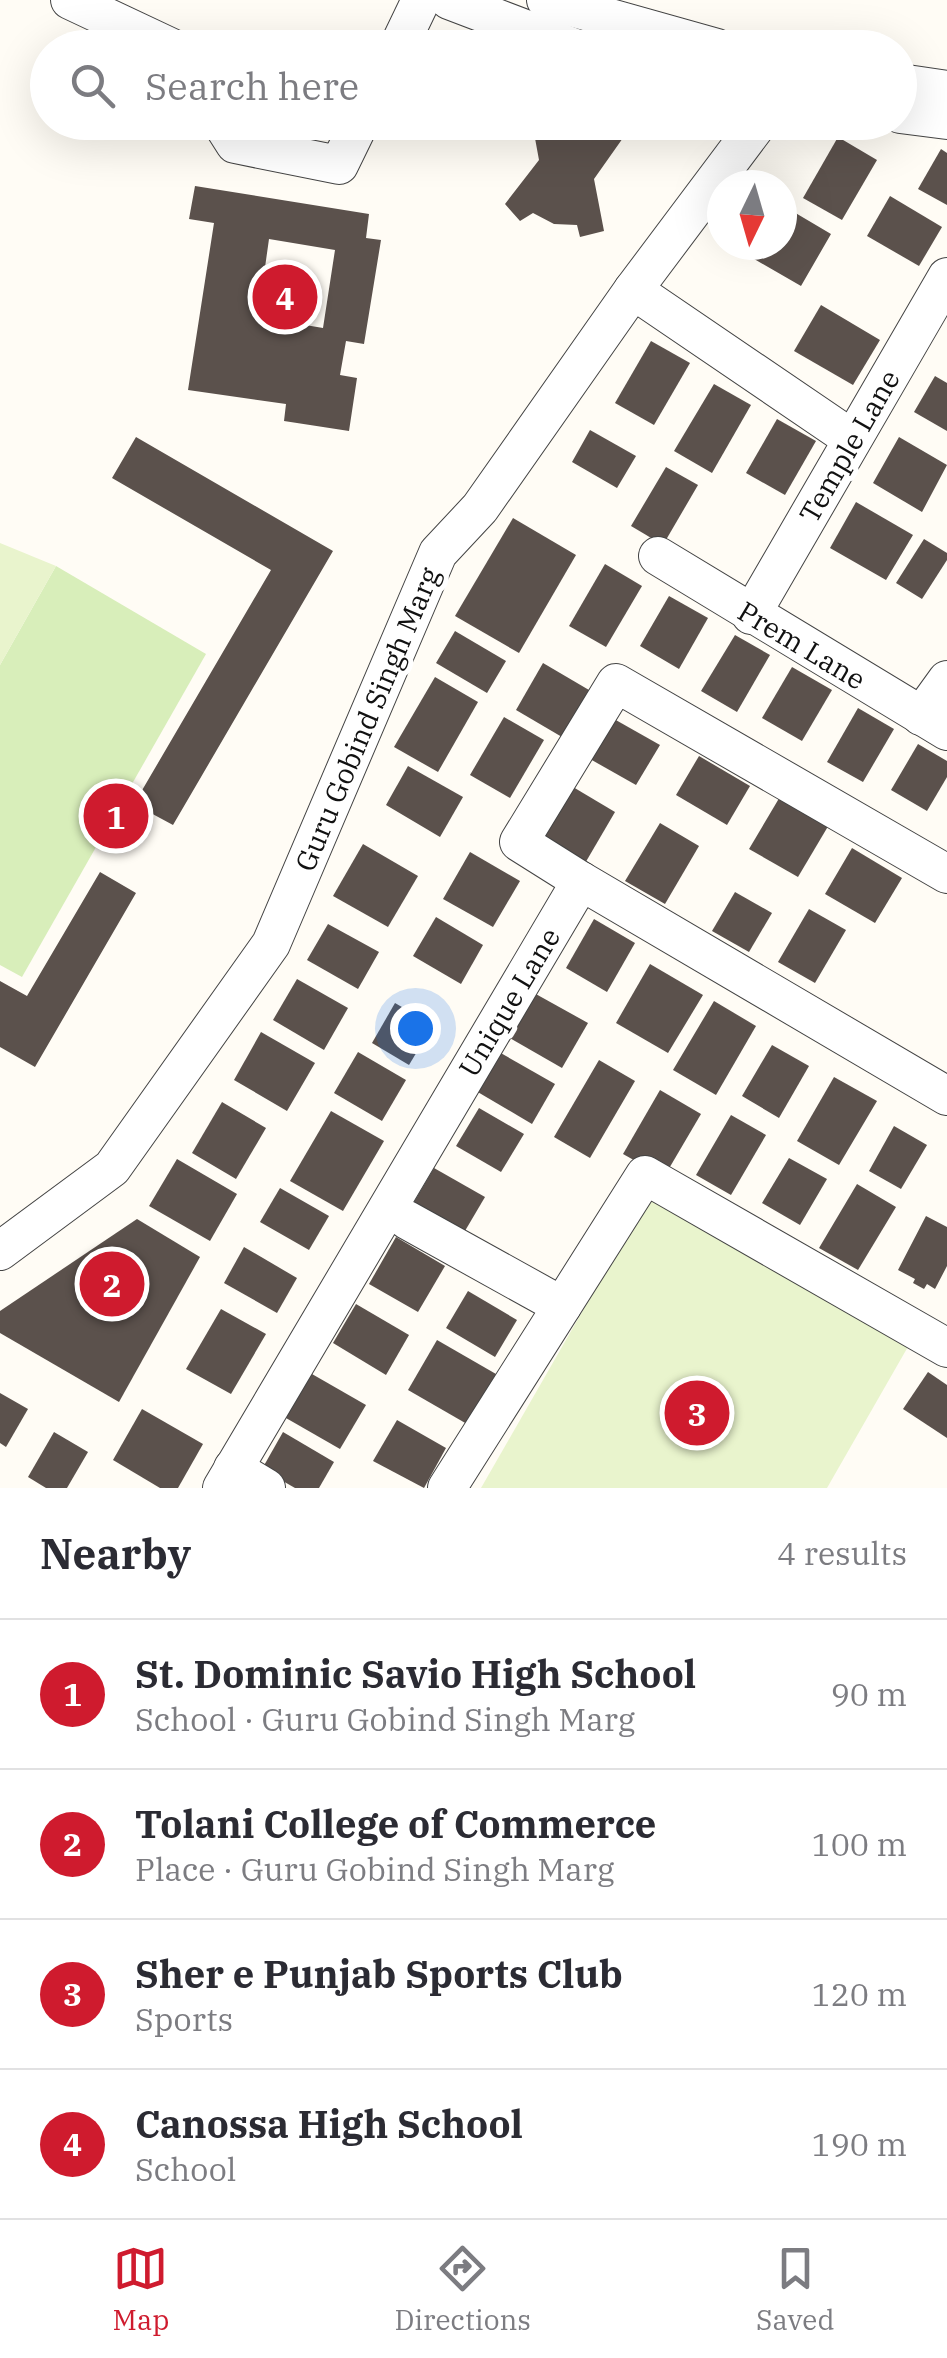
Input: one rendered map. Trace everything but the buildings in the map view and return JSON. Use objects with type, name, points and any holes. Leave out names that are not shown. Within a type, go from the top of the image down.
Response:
[{"type":"street","points":[[70,0],[152,30]]},
{"type":"street","points":[[407,30],[422,0]]},
{"type":"street","points":[[449,0],[521,13],[547,30]]},
{"type":"street","points":[[546,0],[652,30]]},
{"type":"street","points":[[917,86],[947,90]]},
{"type":"street","points":[[917,116],[947,120]]},
{"type":"street","points":[[232,140],[235,144],[339,166],[351,140]]},
{"type":"street","name":"Guru Gobind Singh Marg","points":[[0,1250],[112,1168],[270,944],[438,553],[480,508],[633,290],[746,140]]},
{"type":"street","name":"Temple Lane","points":[[751,615],[947,278]]},
{"type":"street","points":[[633,290],[852,439]]},
{"type":"street","name":"Prem Lane","points":[[658,556],[934,723]]},
{"type":"street","points":[[934,723],[947,680]]},
{"type":"street","points":[[947,874],[616,683],[518,842],[947,1096]]},
{"type":"street","name":"Unique Lane","points":[[228,1478],[581,881]]},
{"type":"street","points":[[447,1488],[644,1175],[947,1348]]},
{"type":"street","points":[[406,1220],[562,1306]]},
{"type":"street","points":[[228,1478],[266,1488]]},
{"type":"green space","points":[[0,543],[56,566],[0,665]]},
{"type":"green space","points":[[56,566],[206,654],[22,977],[0,965],[0,665]]},
{"type":"green space","points":[[652,1190],[913,1338],[827,1488],[481,1488]]},
{"type":"place","name":"Canossa High School","points":[[285,297]]},
{"type":"place","name":"St. Dominic Savio High School","points":[[116,816]]},
{"type":"place","name":"Tolani College of Commerce","points":[[112,1284]]},
{"type":"place","name":"Sher e Punjab Sports Club","points":[[697,1413]]}]
